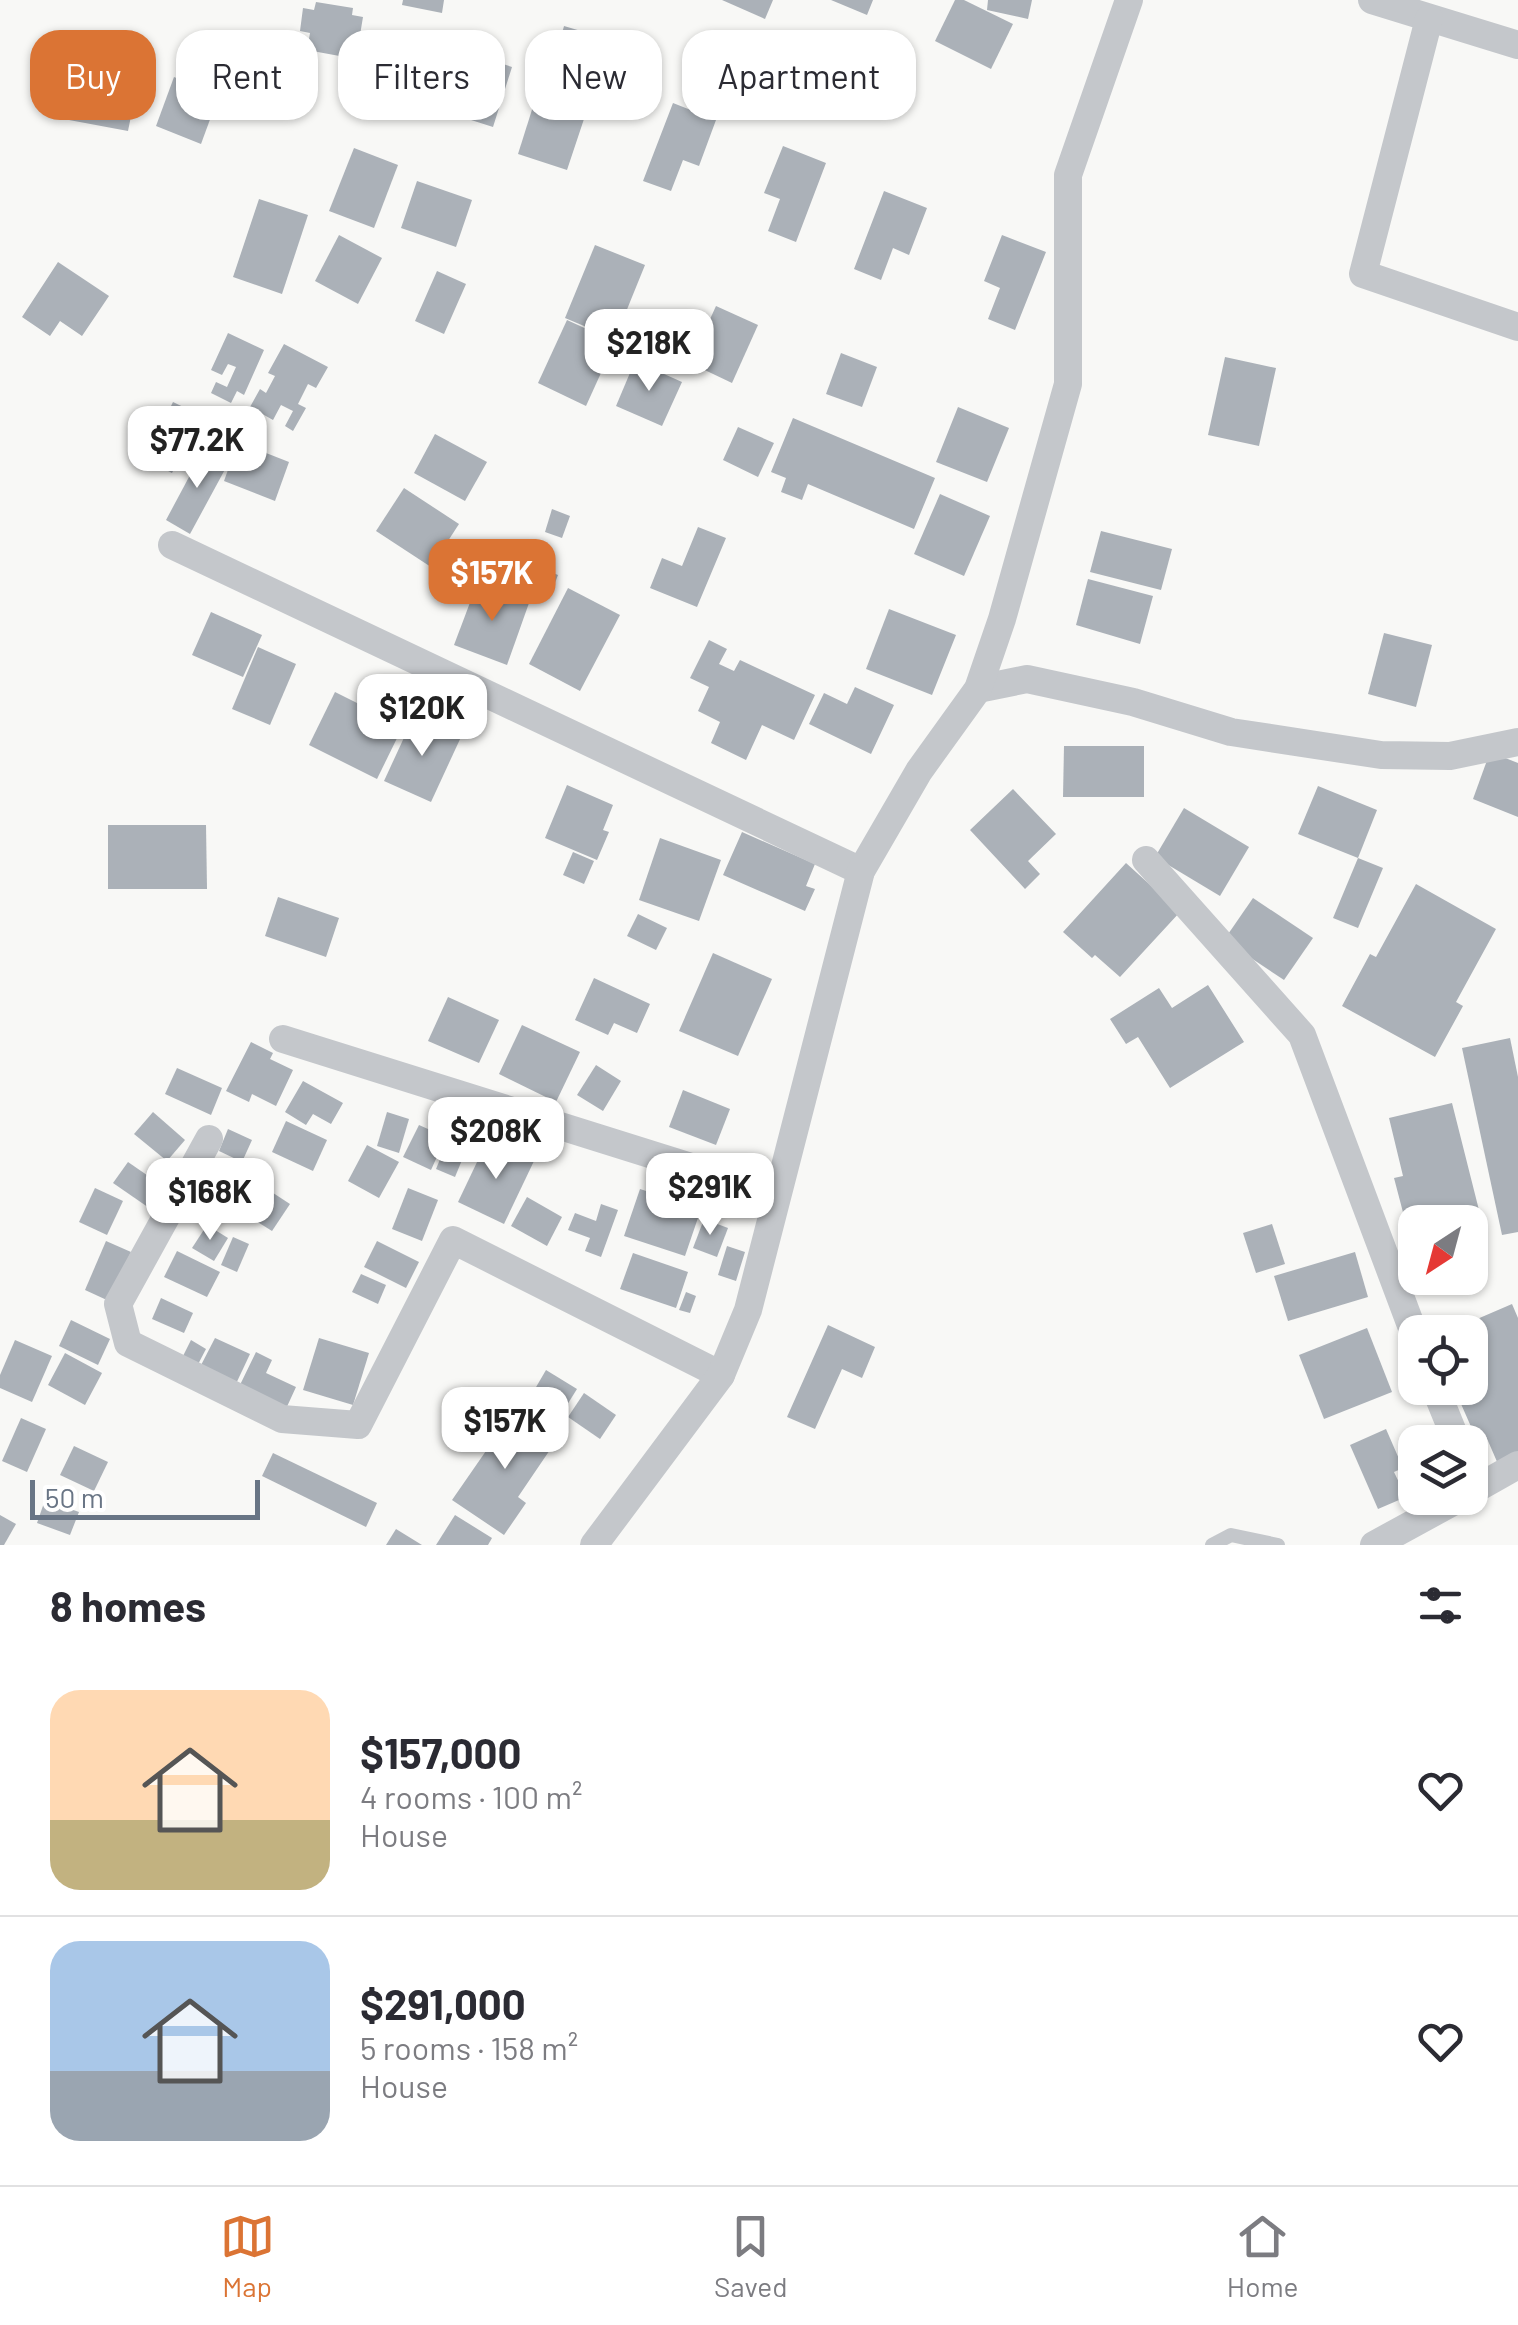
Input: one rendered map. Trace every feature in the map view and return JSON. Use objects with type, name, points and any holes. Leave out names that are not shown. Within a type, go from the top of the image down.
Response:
[{"type":"street","points":[[594,1545],[722,1375],[748,1310],[861,871],[920,771],[978,688],[1002,619],[1068,384],[1068,175],[1129,0]]},
{"type":"street","points":[[1372,0],[1518,44]]},
{"type":"street","points":[[1429,19],[1363,274],[1518,326]]},
{"type":"street","points":[[172,545],[861,871]]},
{"type":"street","points":[[978,688],[1027,679],[1133,702],[1230,732],[1381,755],[1450,756],[1518,742]]},
{"type":"street","points":[[1146,860],[1302,1036],[1407,1315]]},
{"type":"street","points":[[283,1039],[777,1194]]},
{"type":"street","points":[[209,1139],[118,1304],[128,1344],[282,1419],[358,1425],[453,1240],[722,1375]]},
{"type":"street","points":[[1488,1480],[1518,1465]]},
{"type":"street","points":[[1374,1545],[1425,1515]]},
{"type":"lane","points":[[1212,1545],[1230,1535],[1278,1545]]},
{"type":"building","points":[[403,0],[444,0],[442,13],[402,5]]},
{"type":"building","points":[[722,0],[773,0],[765,19]]},
{"type":"building","points":[[831,0],[873,0],[867,15]]},
{"type":"building","points":[[955,0],[964,0],[1013,24],[991,69],[935,41]]},
{"type":"building","points":[[988,0],[1032,0],[1028,19],[987,10]]},
{"type":"building","points":[[316,2],[353,8],[352,15],[363,17],[361,30],[338,30],[338,56],[318,52],[318,30],[300,30],[303,8],[314,10]]},
{"type":"building","points":[[505,65],[512,67],[505,89]]},
{"type":"building","points":[[174,77],[176,120],[210,120],[201,144],[156,126]]},
{"type":"building","points":[[673,103],[682,107],[682,120],[716,120],[699,166],[683,160],[671,191],[643,181]]},
{"type":"building","points":[[69,120],[130,120],[128,131]]},
{"type":"building","points":[[471,120],[495,120],[493,127]]},
{"type":"building","points":[[529,120],[584,120],[567,170],[518,154]]},
{"type":"building","points":[[783,146],[826,163],[796,242],[768,231],[780,199],[764,193]]},
{"type":"building","points":[[354,148],[398,165],[374,228],[329,211]]},
{"type":"building","points":[[417,181],[472,200],[456,247],[401,228]]},
{"type":"building","points":[[884,191],[927,208],[909,255],[893,248],[881,280],[854,269]]},
{"type":"building","points":[[259,199],[308,215],[282,294],[233,277]]},
{"type":"building","points":[[339,235],[382,258],[358,304],[315,281]]},
{"type":"building","points":[[1002,235],[1046,252],[1015,330],[988,319],[1000,288],[984,281]]},
{"type":"building","points":[[595,245],[645,265],[615,339],[565,318]]},
{"type":"building","points":[[58,262],[109,296],[82,336],[60,321],[50,336],[22,317]]},
{"type":"building","points":[[437,271],[466,284],[444,334],[415,321]]},
{"type":"building","points":[[716,306],[758,325],[732,383],[690,363]]},
{"type":"building","points":[[567,320],[615,342],[586,406],[538,383]]},
{"type":"building","points":[[228,333],[264,350],[244,395],[237,391],[231,403],[211,393],[216,382],[227,387],[236,367],[228,364],[222,375],[211,370]]},
{"type":"building","points":[[284,344],[328,367],[316,388],[308,384],[298,404],[306,408],[293,431],[285,426],[293,411],[281,405],[273,420],[250,407],[260,389],[266,393],[275,376],[268,373]]},
{"type":"building","points":[[841,353],[877,367],[862,407],[826,394]]},
{"type":"building","points":[[1225,357],[1276,368],[1259,446],[1208,435]]},
{"type":"building","points":[[635,361],[682,382],[662,426],[616,406]]},
{"type":"building","points":[[173,402],[200,415],[172,473],[145,459]]},
{"type":"building","points":[[958,407],[1009,428],[987,482],[936,462]]},
{"type":"building","points":[[793,418],[935,478],[914,529],[808,484],[802,500],[781,492],[786,478],[771,472]]},
{"type":"building","points":[[738,427],[774,443],[758,477],[723,460]]},
{"type":"building","points":[[435,434],[487,462],[465,501],[414,473]]},
{"type":"building","points":[[238,442],[289,462],[275,501],[224,481]]},
{"type":"building","points":[[204,449],[229,462],[190,534],[166,520]]},
{"type":"building","points":[[404,488],[459,524],[431,567],[376,531]]},
{"type":"building","points":[[940,494],[990,516],[964,576],[914,554]]},
{"type":"building","points":[[552,509],[570,516],[562,538],[545,532]]},
{"type":"building","points":[[698,527],[726,538],[697,607],[650,588],[662,558],[682,566]]},
{"type":"building","points":[[1101,531],[1172,549],[1161,590],[1090,572]]},
{"type":"building","points":[[519,559],[558,575],[549,598],[510,582]]},
{"type":"building","points":[[1088,579],[1153,596],[1140,644],[1076,625]]},
{"type":"building","points":[[477,584],[529,603],[507,665],[454,645]]},
{"type":"building","points":[[568,588],[620,615],[580,691],[529,664]]},
{"type":"building","points":[[889,609],[956,635],[932,695],[866,669]]},
{"type":"building","points":[[211,612],[262,635],[243,677],[192,655]]},
{"type":"building","points":[[1384,633],[1432,645],[1416,707],[1368,694]]},
{"type":"building","points":[[709,640],[727,649],[719,664],[734,671],[740,660],[815,695],[794,740],[762,725],[746,760],[711,743],[720,722],[698,711],[709,687],[690,678]]},
{"type":"building","points":[[258,647],[296,664],[270,725],[232,709]]},
{"type":"building","points":[[855,687],[894,705],[871,754],[809,724],[824,693],[847,704]]},
{"type":"building","points":[[335,692],[403,726],[377,779],[309,745]]},
{"type":"building","points":[[414,716],[461,737],[431,802],[384,781]]},
{"type":"building","points":[[1064,746],[1144,746],[1144,797],[1063,797]]},
{"type":"building","points":[[1490,752],[1518,763],[1518,817],[1473,799]]},
{"type":"building","points":[[567,785],[613,805],[603,830],[609,832],[597,860],[545,838]]},
{"type":"building","points":[[1318,786],[1377,810],[1358,858],[1298,834]]},
{"type":"building","points":[[1013,789],[1056,834],[1028,861],[1040,874],[1025,889],[970,830]]},
{"type":"building","points":[[1184,808],[1249,847],[1220,896],[1155,857]]},
{"type":"building","points":[[108,825],[206,825],[207,889],[108,889]]},
{"type":"building","points":[[742,832],[815,864],[806,886],[815,889],[805,911],[723,875]]},
{"type":"building","points":[[660,838],[721,860],[699,921],[639,900]]},
{"type":"building","points":[[573,852],[594,861],[584,884],[563,875]]},
{"type":"building","points":[[1358,858],[1383,868],[1358,928],[1333,918]]},
{"type":"building","points":[[1126,863],[1180,912],[1120,977],[1063,932]]},
{"type":"building","points":[[1416,884],[1496,929],[1456,1002],[1463,1006],[1435,1057],[1342,1006],[1370,954],[1376,957]]},
{"type":"building","points":[[278,897],[339,918],[326,957],[265,936]]},
{"type":"building","points":[[1253,898],[1313,938],[1284,980],[1224,940]]},
{"type":"building","points":[[638,914],[667,928],[656,950],[627,936]]},
{"type":"building","points":[[713,953],[772,979],[738,1056],[679,1031]]},
{"type":"building","points":[[594,978],[650,1004],[637,1033],[614,1023],[608,1035],[575,1020]]},
{"type":"building","points":[[1208,985],[1244,1042],[1170,1088],[1138,1037],[1126,1044],[1110,1019],[1159,988],[1172,1008]]},
{"type":"building","points":[[448,997],[499,1020],[479,1063],[428,1041]]},
{"type":"building","points":[[522,1025],[580,1052],[556,1102],[499,1074]]},
{"type":"building","points":[[1510,1038],[1518,1077],[1518,1232],[1502,1235],[1462,1048]]},
{"type":"building","points":[[251,1042],[273,1053],[270,1059],[293,1070],[276,1106],[252,1094],[249,1102],[226,1091]]},
{"type":"building","points":[[596,1065],[621,1081],[603,1111],[577,1095]]},
{"type":"building","points":[[177,1068],[222,1088],[211,1115],[165,1094]]},
{"type":"building","points":[[303,1081],[343,1103],[331,1124],[313,1114],[306,1125],[285,1112]]},
{"type":"building","points":[[683,1090],[730,1109],[716,1145],[669,1127]]},
{"type":"building","points":[[1452,1103],[1478,1205],[1401,1205],[1394,1178],[1403,1176],[1389,1118]]},
{"type":"building","points":[[153,1112],[185,1140],[167,1161],[134,1134]]},
{"type":"building","points":[[387,1112],[409,1119],[399,1153],[377,1146]]},
{"type":"building","points":[[286,1121],[327,1140],[313,1171],[272,1152]]},
{"type":"building","points":[[419,1125],[446,1137],[431,1170],[403,1157]]},
{"type":"building","points":[[228,1129],[252,1140],[242,1162],[219,1151]]},
{"type":"building","points":[[488,1139],[534,1161],[504,1224],[458,1202]]},
{"type":"building","points":[[448,1140],[467,1148],[455,1177],[436,1169]]},
{"type":"building","points":[[367,1145],[399,1162],[379,1198],[348,1181]]},
{"type":"building","points":[[128,1162],[170,1191],[155,1212],[113,1183]]},
{"type":"building","points":[[247,1176],[290,1204],[272,1231],[230,1205]]},
{"type":"building","points":[[95,1188],[123,1201],[107,1235],[79,1222]]},
{"type":"building","points":[[408,1188],[438,1200],[422,1241],[392,1229]]},
{"type":"building","points":[[640,1189],[701,1209],[685,1256],[624,1236]]},
{"type":"building","points":[[527,1197],[562,1217],[547,1246],[511,1226]]},
{"type":"building","points":[[601,1204],[618,1210],[601,1257],[585,1251],[590,1238],[568,1230],[575,1213],[596,1221]]},
{"type":"building","points":[[704,1219],[728,1228],[717,1257],[693,1248]]},
{"type":"building","points":[[1272,1224],[1285,1264],[1256,1273],[1243,1233]]},
{"type":"building","points":[[207,1225],[228,1238],[214,1261],[192,1248]]},
{"type":"building","points":[[233,1237],[249,1244],[237,1272],[221,1265]]},
{"type":"building","points":[[106,1241],[131,1252],[109,1301],[85,1290]]},
{"type":"building","points":[[377,1241],[419,1262],[406,1288],[364,1267]]},
{"type":"building","points":[[727,1246],[745,1252],[736,1281],[718,1275]]},
{"type":"building","points":[[177,1251],[220,1272],[207,1297],[164,1277]]},
{"type":"building","points":[[1355,1252],[1368,1297],[1288,1321],[1274,1276]]},
{"type":"building","points":[[633,1253],[688,1272],[676,1308],[620,1289]]},
{"type":"building","points":[[361,1274],[386,1285],[378,1304],[352,1292]]},
{"type":"building","points":[[686,1292],[696,1296],[690,1313],[679,1310]]},
{"type":"building","points":[[161,1298],[193,1313],[184,1333],[152,1319]]},
{"type":"building","points":[[1512,1304],[1518,1318],[1518,1456],[1498,1464],[1488,1441],[1488,1425],[1470,1425],[1461,1405],[1488,1405],[1486,1315]]},
{"type":"building","points":[[71,1320],[110,1339],[98,1365],[59,1346]]},
{"type":"building","points":[[828,1325],[875,1347],[862,1378],[842,1369],[815,1429],[787,1417]]},
{"type":"building","points":[[1367,1328],[1392,1392],[1324,1419],[1299,1355]]},
{"type":"building","points":[[215,1338],[250,1354],[234,1388],[198,1371]]},
{"type":"building","points":[[319,1338],[369,1353],[353,1405],[303,1390]]},
{"type":"building","points":[[15,1340],[52,1356],[32,1402],[0,1388],[0,1375]]},
{"type":"building","points":[[191,1340],[206,1349],[194,1372],[179,1364]]},
{"type":"building","points":[[256,1352],[272,1360],[266,1373],[296,1387],[285,1411],[238,1389]]},
{"type":"building","points":[[65,1353],[102,1373],[85,1405],[48,1385]]},
{"type":"building","points":[[546,1370],[577,1389],[562,1413],[532,1394]]},
{"type":"building","points":[[584,1393],[616,1415],[600,1439],[568,1417]]},
{"type":"building","points":[[515,1409],[558,1438],[518,1497],[526,1503],[504,1535],[452,1500]]},
{"type":"building","points":[[21,1418],[46,1429],[27,1472],[2,1461]]},
{"type":"building","points":[[1386,1429],[1398,1457],[1398,1470],[1394,1472],[1398,1500],[1378,1509],[1350,1445]]},
{"type":"building","points":[[74,1446],[108,1462],[94,1491],[60,1475]]},
{"type":"building","points":[[273,1453],[377,1503],[366,1527],[262,1476]]},
{"type":"building","points":[[45,1500],[79,1512],[70,1535],[37,1523]]},
{"type":"building","points":[[0,1515],[16,1524],[4,1545],[0,1545]]},
{"type":"building","points":[[455,1515],[492,1538],[488,1545],[436,1545]]},
{"type":"building","points":[[396,1529],[422,1545],[386,1545]]}]
